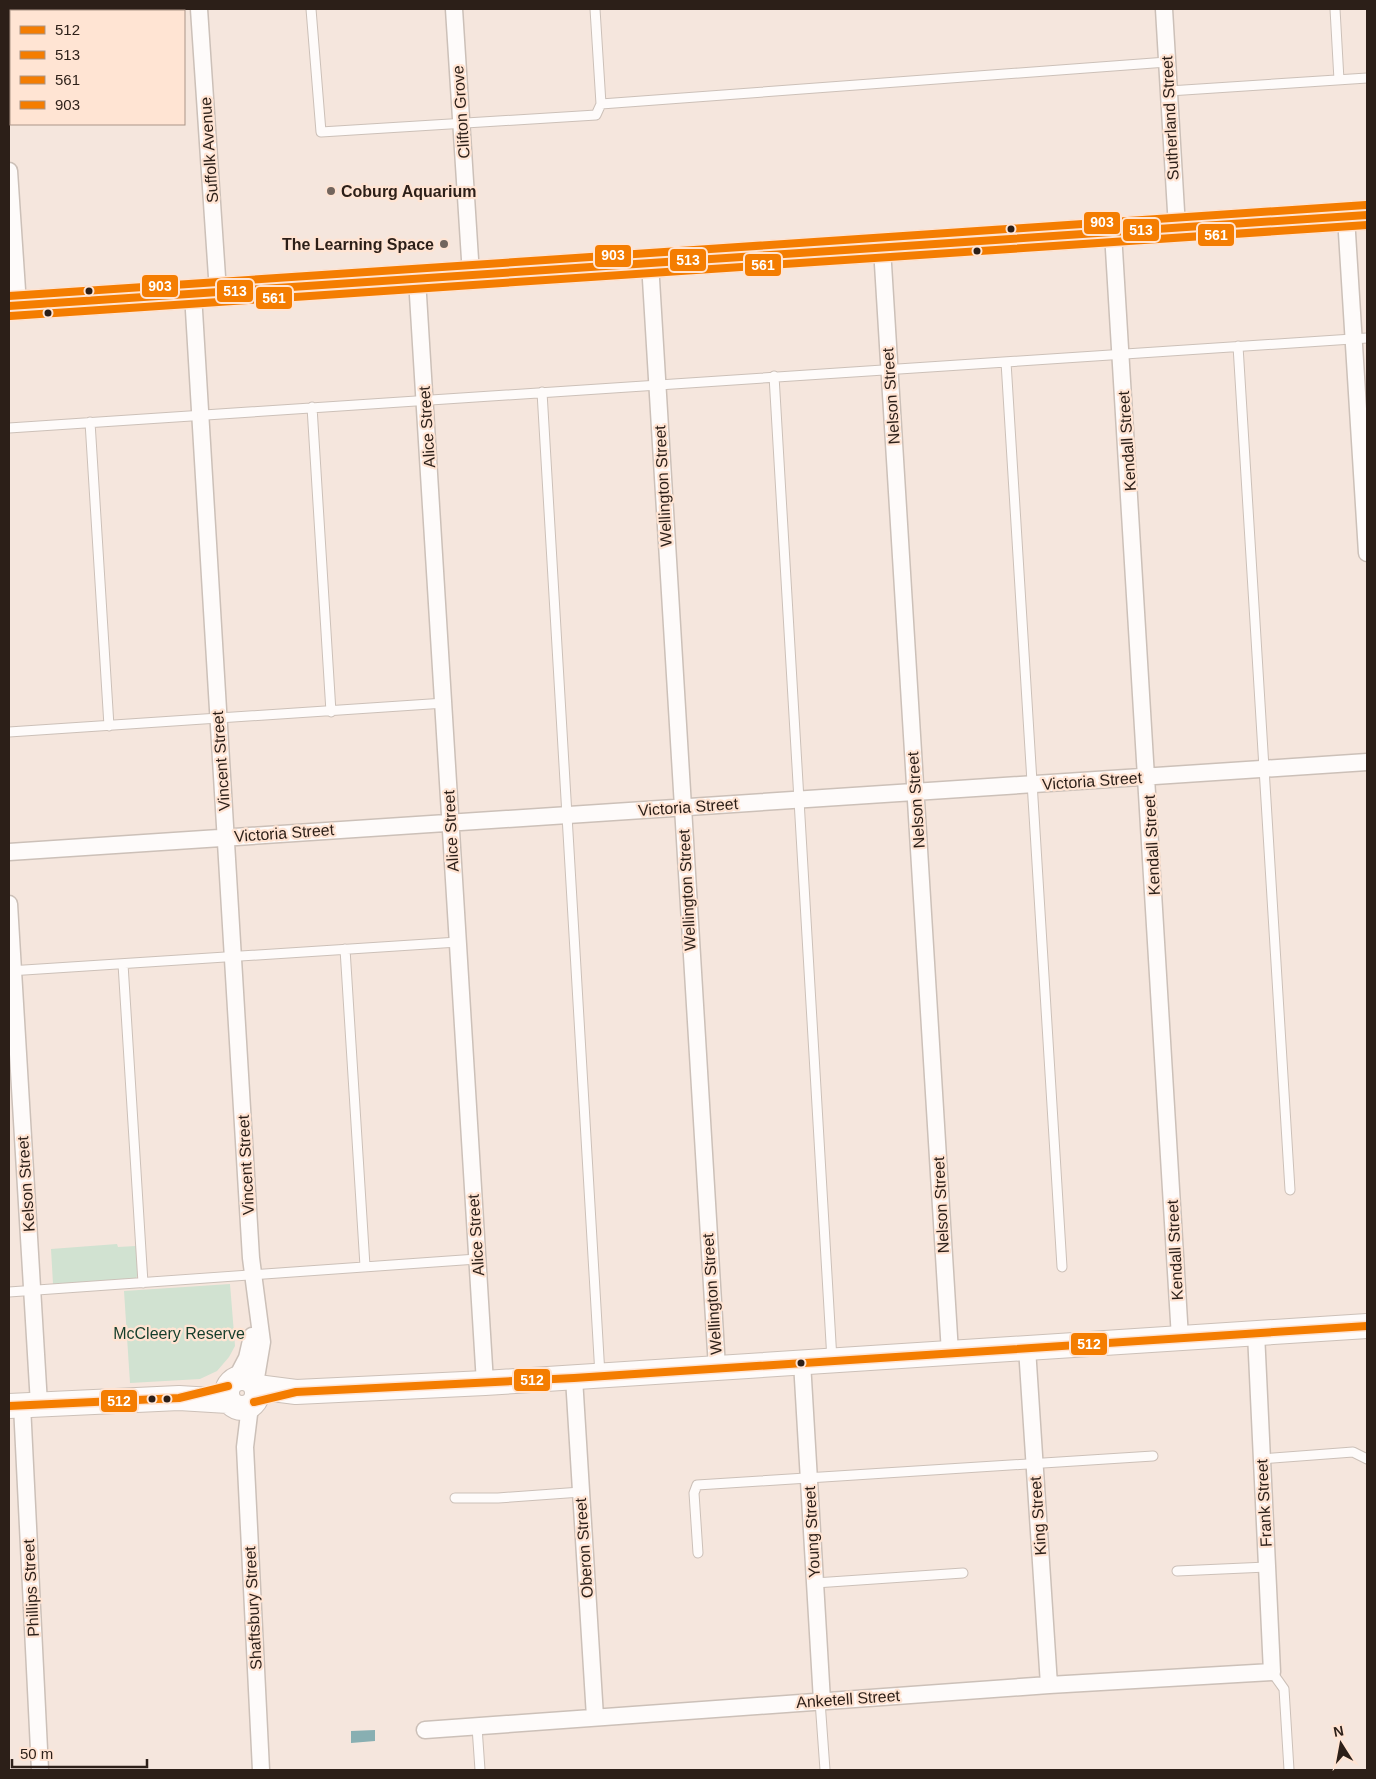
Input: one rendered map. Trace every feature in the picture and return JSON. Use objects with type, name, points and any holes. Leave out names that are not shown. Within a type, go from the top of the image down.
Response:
[{"type":"highway","points":[[14,306],[1357,216]]},
{"type":"street","name":"Suffolk Avenue","points":[[199,9],[206,293]]},
{"type":"street","name":"Clifton Grove","points":[[454,9],[472,276]]},
{"type":"street","name":"Sutherland Street","points":[[1164,9],[1177,228]]},
{"type":"street","points":[[9,171],[14,306]]},
{"type":"street","points":[[1357,216],[1367,553]]},
{"type":"street","name":"Kendall Street","points":[[1113,233],[1148,777],[1180,1338]]},
{"type":"street","name":"Nelson Street","points":[[882,248],[950,1353]]},
{"type":"street","name":"Wellington Street","points":[[650,263],[716,1368]]},
{"type":"street","name":"Alice Street","points":[[417,279],[486,1383]]},
{"type":"street","name":"Vincent Street","points":[[206,293],[200,415],[253,1282],[262,1342],[243,1394]]},
{"type":"street","name":"Victoria Street","points":[[9,852],[1367,762]]},
{"type":"street","name":"Kelson Street","points":[[9,904],[11,971],[33,1289],[23,1405]]},
{"type":"street","points":[[23,1405],[574,1378],[1367,1326]]},
{"type":"street","name":"Frank Street","points":[[1256,1333],[1272,1672]]},
{"type":"street","name":"King Street","points":[[1027,1348],[1049,1685]]},
{"type":"street","name":"Young Street","points":[[802,1362],[821,1701]]},
{"type":"street","name":"Oberon Street","points":[[574,1378],[595,1717]]},
{"type":"street","name":"Shaftsbury Street","points":[[243,1394],[261,1770]]},
{"type":"street","name":"Phillips Street","points":[[23,1405],[40,1770]]},
{"type":"street","name":"Anketell Street","points":[[425,1730],[1049,1685],[1272,1672]]},
{"type":"lane","points":[[311,9],[321,132],[596,114],[601,104],[595,9]]},
{"type":"lane","points":[[1335,9],[1339,80]]},
{"type":"lane","points":[[601,104],[1167,62]]},
{"type":"lane","points":[[1169,91],[1367,78]]},
{"type":"lane","points":[[9,428],[1361,338]]},
{"type":"lane","points":[[1238,346],[1290,1190]]},
{"type":"lane","points":[[1006,362],[1062,1267]]},
{"type":"lane","points":[[774,376],[832,1360]]},
{"type":"lane","points":[[542,392],[600,1376]]},
{"type":"lane","points":[[312,407],[331,712]]},
{"type":"lane","points":[[90,422],[109,726]]},
{"type":"lane","points":[[9,732],[445,704]]},
{"type":"lane","points":[[11,971],[458,942]]},
{"type":"lane","points":[[345,949],[365,1266]]},
{"type":"lane","points":[[123,964],[143,1283]]},
{"type":"lane","points":[[9,1292],[143,1283],[253,1282],[365,1266],[477,1259]]},
{"type":"lane","points":[[1261,1459],[1352,1452],[1367,1459]]},
{"type":"lane","points":[[698,1553],[694,1494],[697,1485],[1154,1456]]},
{"type":"lane","points":[[921,1470],[922,1481]]},
{"type":"lane","points":[[455,1498],[498,1498],[580,1492]]},
{"type":"lane","points":[[1178,1571],[1267,1567]]},
{"type":"lane","points":[[815,1583],[963,1573]]},
{"type":"lane","points":[[1272,1672],[1284,1689],[1289,1770]]},
{"type":"lane","points":[[821,1701],[825,1770]]},
{"type":"lane","points":[[478,1727],[480,1770]]},
{"type":"green space","points":[[117,1244],[118,1247],[136,1246],[138,1275],[135,1279],[53,1284],[51,1249]]},
{"type":"green space","name":"McCleery Reserve","points":[[230,1284],[235,1346],[229,1357],[217,1371],[200,1379],[130,1383],[124,1291]]},
{"type":"water","points":[[375,1730],[375,1741],[351,1743],[351,1731]]},
{"type":"transit line","name":"903","points":[[9,296],[1366,205]]},
{"type":"transit line","name":"513","points":[[9,306],[1367,215]]},
{"type":"transit line","name":"561","points":[[10,316],[1367,225]]},
{"type":"transit line","name":"512","points":[[254,1402],[296,1392],[574,1378],[1367,1326]]},
{"type":"transit line","name":"512","points":[[9,1406],[179,1398],[228,1386]]},
{"type":"place","name":"Coburg Aquarium","points":[[331,191]]},
{"type":"place","name":"The Learning Space","points":[[444,244]]}]
